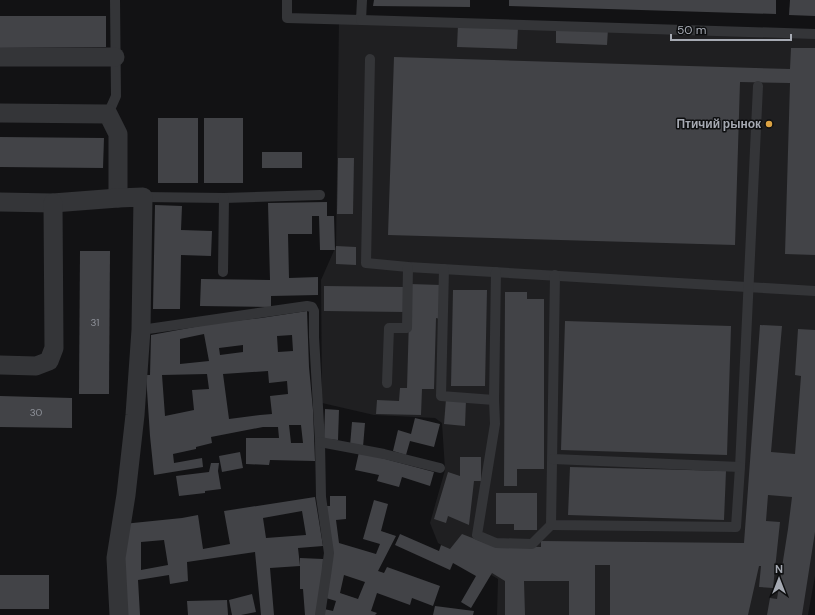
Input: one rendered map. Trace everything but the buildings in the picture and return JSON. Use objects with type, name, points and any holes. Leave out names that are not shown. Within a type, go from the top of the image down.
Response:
[{"type":"street","points":[[0,57],[115,57]]},
{"type":"street","points":[[0,113],[108,114],[118,134],[118,198]]},
{"type":"street","points":[[0,202],[53,203],[143,197],[141,330],[134,422],[126,495],[116,558],[119,615]]},
{"type":"street","points":[[0,365],[36,366],[49,361],[54,348],[53,203]]},
{"type":"lane","points":[[108,114],[116,96],[115,0]]},
{"type":"lane","points":[[287,0],[287,18],[815,34]]},
{"type":"lane","points":[[361,20],[362,0]]},
{"type":"lane","points":[[370,59],[366,263],[408,267],[815,290]]},
{"type":"lane","points":[[551,525],[736,527],[758,86]]},
{"type":"lane","points":[[143,197],[224,198],[320,195]]},
{"type":"lane","points":[[223,272],[224,198]]},
{"type":"lane","points":[[388,383],[389,328],[407,328],[408,267]]},
{"type":"lane","points":[[444,269],[441,396],[494,400]]},
{"type":"lane","points":[[496,272],[495,424],[477,535],[496,543],[532,544],[551,525],[555,275]]},
{"type":"lane","points":[[141,330],[307,306],[312,307],[314,311],[321,497],[329,553],[320,615]]},
{"type":"lane","points":[[320,442],[384,454],[440,468]]},
{"type":"lane","points":[[553,459],[740,467]]},
{"type":"shaded area","points":[[339,18],[815,32],[815,576],[808,615],[497,615],[498,579],[438,543],[430,523],[445,470],[442,423],[435,418],[374,415],[322,403],[321,280],[336,246]]},
{"type":"place","name":"Птичий рынок","points":[[769,124]]}]
